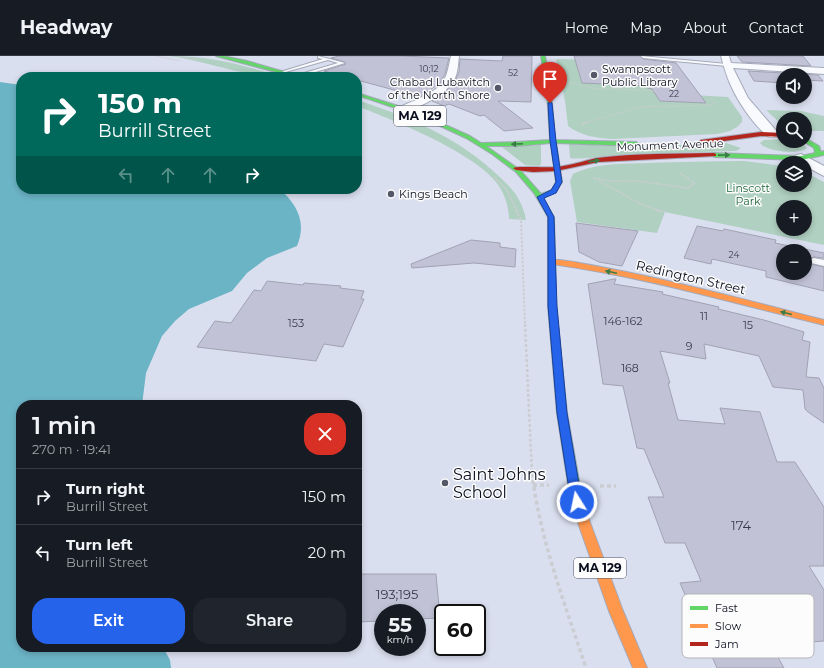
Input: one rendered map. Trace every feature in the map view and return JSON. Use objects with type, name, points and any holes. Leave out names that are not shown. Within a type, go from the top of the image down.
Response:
[{"type":"street","points":[[218,56],[247,62],[282,72]]},
{"type":"street","points":[[231,56],[247,62]]},
{"type":"street","points":[[403,109],[446,86],[449,81],[455,56]]},
{"type":"street","points":[[540,197],[554,191],[559,182],[556,169],[548,82],[543,56]]},
{"type":"street","points":[[776,132],[756,116],[740,94],[731,79],[726,60],[824,71]]},
{"type":"street","name":"MA 129","points":[[362,96],[403,109],[458,132],[482,144],[516,168],[540,197],[551,217],[552,306],[562,413],[577,502],[616,611],[640,668]]},
{"type":"street","name":"Monument Avenue","points":[[694,142],[723,140],[751,142],[776,135]]},
{"type":"street","points":[[812,138],[820,137]]},
{"type":"street","name":"Monument Avenue","points":[[482,144],[516,144],[553,141],[595,144],[647,144]]},
{"type":"street","points":[[751,142],[763,152],[777,156]]},
{"type":"street","points":[[812,144],[817,147],[821,153]]},
{"type":"street","name":"Monument Avenue","points":[[516,168],[533,170],[556,169],[598,160],[663,157],[738,155],[776,157]]},
{"type":"street","points":[[812,165],[824,172]]},
{"type":"street","name":"Redington Street","points":[[552,262],[578,265],[649,279],[824,323]]},
{"type":"lane","points":[[314,72],[343,63],[320,57]]},
{"type":"lane","points":[[644,57],[726,60]]},
{"type":"lane","points":[[282,72],[329,59]]},
{"type":"lane","points":[[814,261],[824,263]]},
{"type":"path","points":[[156,56],[180,61]]},
{"type":"path","points":[[604,69],[607,74],[620,81],[620,86],[614,89]]},
{"type":"path","points":[[548,82],[569,83],[592,89],[655,90]]},
{"type":"path","points":[[576,125],[641,107],[710,105],[714,103],[709,97]]},
{"type":"path","points":[[591,178],[610,181],[638,181],[687,188],[695,183],[672,168],[663,157]]},
{"type":"path","points":[[489,172],[506,189],[521,220],[528,410],[531,465],[535,499],[556,578],[586,668]]},
{"type":"path","points":[[597,179],[633,201],[665,212]]},
{"type":"green space","points":[[170,56],[213,59],[264,72],[240,72]]},
{"type":"green space","points":[[556,59],[594,60],[692,95],[728,97],[742,117],[742,122],[730,131],[717,134],[612,139],[595,137],[578,132],[568,126],[565,101]]},
{"type":"green space","points":[[362,102],[428,128],[445,137],[477,158],[514,192],[524,212],[526,220],[509,219],[504,195],[496,182],[484,170],[451,148],[411,128],[362,108]]},
{"type":"green space","points":[[766,110],[806,112],[776,112],[776,119]]},
{"type":"green space","points":[[812,113],[824,116],[824,131],[812,131]]},
{"type":"green space","points":[[776,139],[776,148],[807,148],[797,151],[783,152],[763,146],[760,143],[764,140]]},
{"type":"green space","points":[[726,143],[741,148],[736,151],[659,153],[570,158],[569,144],[636,147]]},
{"type":"green space","points":[[541,145],[541,164],[539,166],[525,165],[502,147]]},
{"type":"green space","name":"Linscott Park","points":[[744,161],[776,165],[776,192],[812,192],[812,176],[824,182],[824,245],[781,236],[812,236],[812,200],[776,200],[776,235],[665,212],[657,233],[577,222],[570,181],[573,174],[581,170],[599,166]]},
{"type":"water","points":[[0,82],[16,84],[16,194],[285,194],[299,214],[301,229],[297,246],[267,258],[247,273],[232,291],[189,309],[175,321],[162,336],[146,373],[143,400],[16,400],[16,652],[166,652],[170,660],[171,668],[0,668]]},
{"type":"building","points":[[339,56],[401,56],[449,58],[445,74],[440,83],[420,97],[362,81],[362,72],[324,71],[346,64],[345,62],[331,58]]},
{"type":"building","points":[[503,56],[532,56],[531,102],[498,101],[533,128],[504,131],[484,115],[480,116],[449,104],[444,106],[432,101],[446,91],[455,81],[459,72],[460,59],[502,61]]},
{"type":"building","points":[[574,56],[640,56],[643,59],[676,63],[706,103],[660,101],[652,89],[647,88],[646,86],[582,83]]},
{"type":"building","points":[[737,56],[803,56],[811,66],[742,62]]},
{"type":"building","points":[[748,71],[776,73],[776,83],[754,81]]},
{"type":"building","points":[[812,75],[818,75],[823,81],[812,80]]},
{"type":"building","points":[[576,223],[638,231],[622,266],[599,262],[579,252]]},
{"type":"building","points":[[697,226],[723,231],[724,229],[776,240],[775,243],[780,244],[776,244],[776,279],[766,277],[766,271],[712,259],[711,264],[684,258]]},
{"type":"building","points":[[471,240],[500,243],[500,247],[516,249],[515,267],[474,263],[412,268],[411,264]]},
{"type":"building","points":[[812,251],[824,253],[824,258],[812,258]]},
{"type":"building","points":[[812,264],[824,267],[824,291],[778,280],[812,280]]},
{"type":"building","points":[[616,279],[614,284],[663,292],[662,294],[719,307],[718,309],[764,320],[804,332],[802,340],[810,342],[806,377],[819,378],[824,388],[824,423],[805,409],[803,390],[773,387],[759,356],[704,344],[706,359],[660,351],[670,383],[668,383],[678,420],[725,424],[720,408],[760,412],[777,462],[795,462],[824,507],[824,566],[809,566],[824,590],[824,641],[814,642],[814,594],[685,594],[680,583],[701,581],[685,543],[665,543],[648,497],[664,497],[644,449],[637,448],[623,386],[603,384],[588,284]]},
{"type":"building","points":[[267,281],[303,285],[304,283],[341,286],[340,288],[364,291],[361,299],[364,299],[343,347],[324,344],[316,361],[197,347],[215,321],[231,323],[254,290],[261,291]]},
{"type":"building","points":[[362,574],[436,574],[439,604],[434,604],[434,618],[426,619],[426,604],[374,604],[374,621],[362,622]]},
{"type":"building","points":[[713,658],[778,658],[784,668],[717,668]]},
{"type":"traffic: fast","points":[[218,56],[282,72]]},
{"type":"traffic: fast","points":[[540,197],[554,191],[559,182],[553,141],[549,91],[543,56]]},
{"type":"traffic: fast","points":[[362,96],[412,112],[440,124],[468,137],[494,153],[518,171],[537,192],[551,217],[552,306],[562,413],[577,503],[582,517]]},
{"type":"traffic: fast","points":[[482,144],[516,144],[553,141],[636,144]]},
{"type":"traffic: fast","points":[[812,144],[817,147],[818,153]]},
{"type":"traffic: fast","points":[[714,155],[801,158],[824,153]]},
{"type":"traffic: slow","points":[[552,262],[655,280],[723,296],[824,323]]},
{"type":"traffic: slow","points":[[582,517],[616,611],[640,668]]},
{"type":"traffic: jam","points":[[701,142],[761,134],[776,135]]},
{"type":"traffic: jam","points":[[516,168],[533,170],[556,169],[598,160],[639,157],[714,155]]},
{"type":"place","name":"Swampscott Public Library","points":[[594,75]]},
{"type":"place","name":"Chabad Lubavitch of the North Shore","points":[[498,88]]},
{"type":"place","name":"Kings Beach","points":[[391,194]]},
{"type":"place","name":"Saint Johns School","points":[[445,483]]},
{"type":"route","points":[[550,103],[556,169],[559,182],[554,191],[540,197],[551,217],[552,306],[562,413],[577,502]]}]
